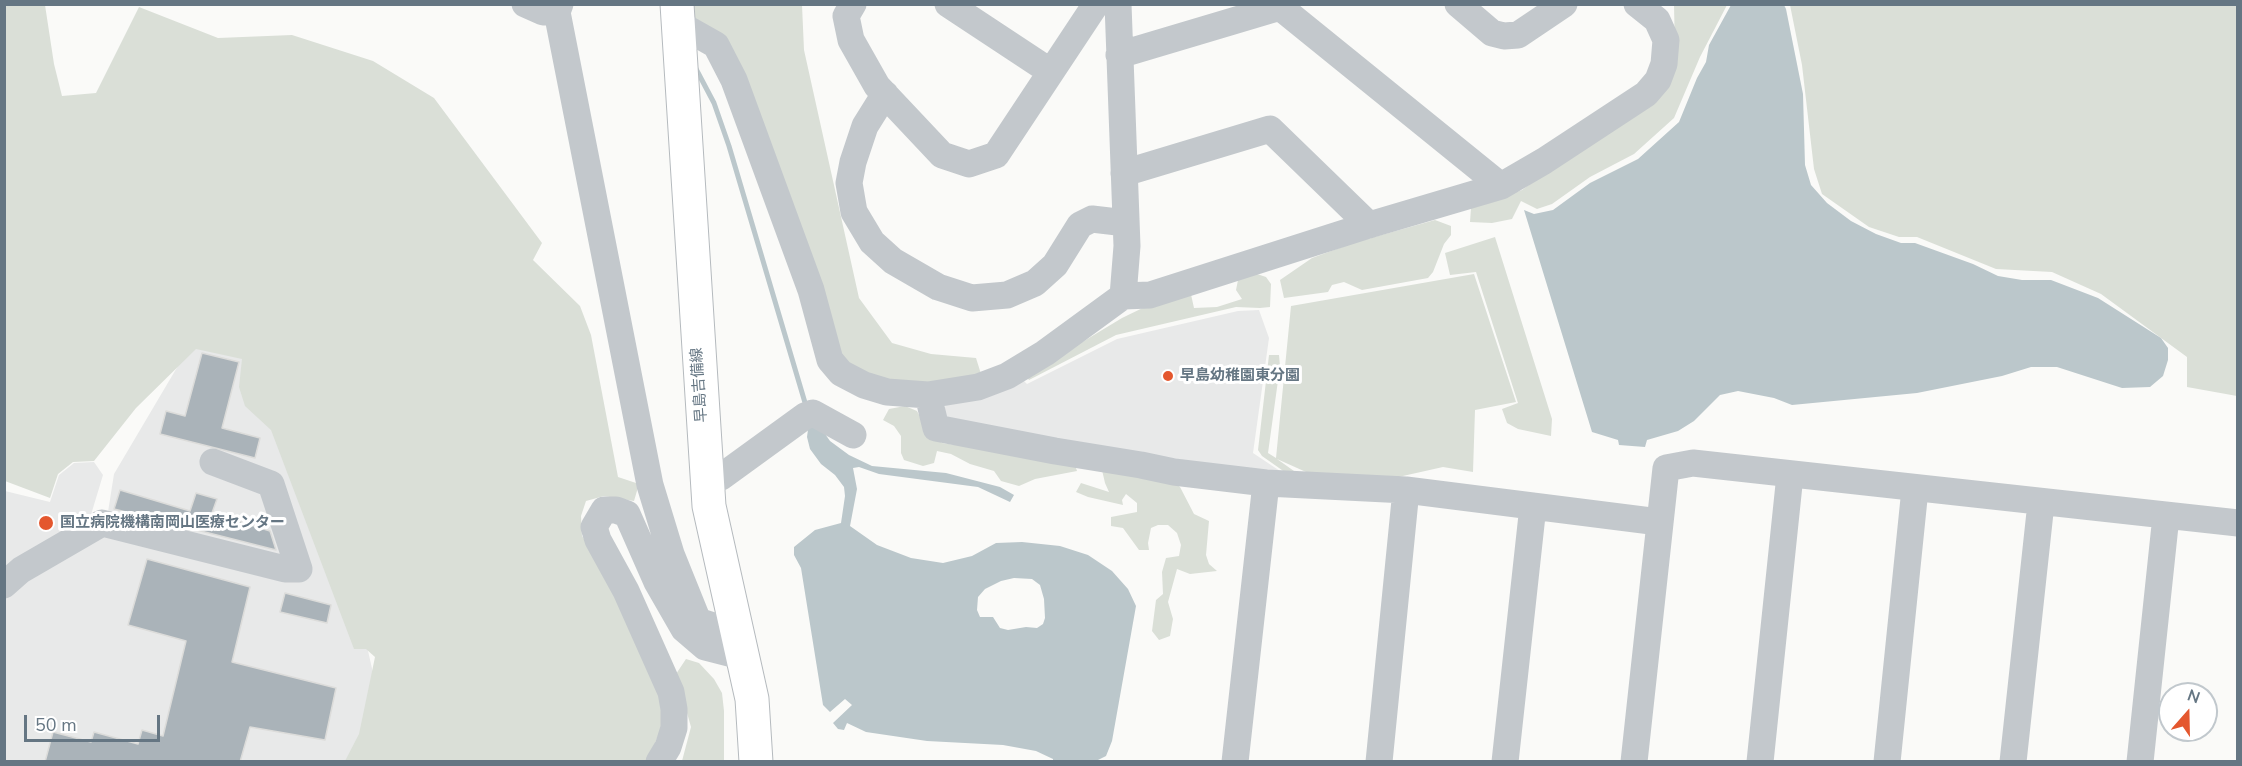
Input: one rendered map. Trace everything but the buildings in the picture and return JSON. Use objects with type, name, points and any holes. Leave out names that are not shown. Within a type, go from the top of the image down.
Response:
[{"type":"main road","name":"早島吉備線","points":[[677,14],[709,506],[752,699],[756,762]]},
{"type":"street","points":[[525,4],[543,12],[558,8],[650,486],[671,554],[698,621],[741,645]]},
{"type":"street","points":[[854,4],[846,16],[851,40],[878,86],[942,155],[969,164],[996,154],[1096,4]]},
{"type":"street","points":[[948,4],[1051,72]]},
{"type":"street","points":[[1118,4],[1127,246],[1123,296]]},
{"type":"street","points":[[1458,4],[1492,33],[1504,36],[1518,35],[1564,4]]},
{"type":"street","points":[[677,14],[716,45],[734,80],[811,290],[830,360],[841,373],[864,385],[887,392],[928,395],[978,387],[1007,376],[1045,352],[1123,296],[1150,294],[1501,186],[1544,161],[1646,94],[1658,80],[1664,64],[1666,40],[1657,20],[1637,4]]},
{"type":"street","points":[[1119,55],[1281,6],[1501,186]]},
{"type":"street","points":[[885,94],[866,126],[853,162],[849,183],[854,212],[872,242],[894,261],[938,287],[972,298],[1007,296],[1035,283],[1055,265],[1080,225],[1092,219],[1126,223]]},
{"type":"street","points":[[1124,173],[1270,129],[1369,225]]},
{"type":"street","points":[[928,395],[936,428],[1174,472],[1266,483],[1406,490],[1659,522]]},
{"type":"street","points":[[707,482],[721,477],[808,415],[853,435]]},
{"type":"street","points":[[4,585],[21,570],[102,523],[285,569],[299,569],[271,484],[213,462]]},
{"type":"street","points":[[1634,762],[1666,468],[1693,463],[2238,523]]},
{"type":"street","points":[[1760,762],[1790,475]]},
{"type":"street","points":[[1235,762],[1266,483]]},
{"type":"street","points":[[1887,762],[1915,489]]},
{"type":"street","points":[[1379,762],[1406,490]]},
{"type":"street","points":[[2013,762],[2041,503]]},
{"type":"street","points":[[1505,762],[1533,506]]},
{"type":"street","points":[[659,762],[668,747],[674,728],[671,692],[626,591],[598,540],[594,527],[604,510],[616,510],[627,514],[657,582],[684,629],[705,647],[741,645]]},
{"type":"street","points":[[2140,762],[2166,516]]},
{"type":"shaded area","points":[[4,5],[45,5],[54,64],[62,96],[96,93],[139,7],[218,38],[292,35],[373,61],[434,98],[542,243],[533,260],[580,306],[591,335],[618,477],[639,484],[634,501],[604,496],[586,501],[581,516],[582,536],[608,575],[661,697],[665,718],[648,761],[345,761],[359,734],[375,657],[366,649],[354,649],[271,430],[245,406],[239,387],[242,359],[196,349],[136,408],[94,461],[73,462],[58,474],[50,498],[5,481]]},
{"type":"shaded area","points":[[690,5],[802,5],[804,50],[859,298],[892,343],[931,354],[976,358],[981,374],[940,383],[902,383],[866,375],[844,360],[741,74],[691,22]]},
{"type":"shaded area","points":[[1674,5],[1727,5],[1700,57],[1674,118],[1634,154],[1590,177],[1552,204],[1537,209],[1521,201],[1512,219],[1492,223],[1470,222],[1471,208],[1522,190],[1590,140],[1675,52]]},
{"type":"shaded area","points":[[1731,5],[1784,5],[1786,9],[1803,94],[1805,165],[1811,185],[1827,203],[1851,221],[1876,234],[1901,243],[1915,243],[1973,264],[1998,276],[2022,280],[2051,280],[2098,298],[2161,338],[2168,348],[2168,360],[2163,376],[2150,387],[2122,388],[2057,367],[2031,367],[2002,376],[1917,393],[1792,405],[1774,398],[1738,391],[1720,395],[1694,421],[1678,431],[1647,440],[1645,447],[1619,445],[1618,440],[1592,432],[1524,210],[1534,214],[1553,210],[1590,183],[1638,159],[1679,122],[1706,62],[1709,45]]},
{"type":"shaded area","points":[[1790,5],[2237,5],[2237,396],[2187,387],[2187,357],[2101,294],[2052,272],[1996,269],[1917,237],[1899,237],[1869,227],[1822,194],[1814,169],[1802,65]]},
{"type":"shaded area","points":[[1435,220],[1451,226],[1451,235],[1444,244],[1433,272],[1428,278],[1362,290],[1344,282],[1332,285],[1328,292],[1284,298],[1280,280],[1312,258],[1353,243]]},
{"type":"shaded area","points":[[1495,237],[1552,419],[1551,436],[1518,429],[1507,423],[1502,409],[1518,403],[1476,272],[1450,275],[1445,253]]},
{"type":"shaded area","points":[[1251,272],[1266,277],[1271,284],[1270,307],[1236,307],[1116,335],[1029,380],[1026,376],[1122,318],[1155,302],[1190,290],[1194,308],[1217,307],[1242,299],[1236,290],[1238,280]]},
{"type":"shaded area","points":[[1474,274],[1516,402],[1475,410],[1473,472],[1443,467],[1385,480],[1306,472],[1277,459],[1294,471],[1289,475],[1262,456],[1258,450],[1269,355],[1279,355],[1280,366],[1268,453],[1276,458],[1291,306]]},
{"type":"shaded area","points":[[1259,310],[1269,338],[1253,453],[1280,471],[1280,476],[951,422],[944,414],[946,401],[1021,378],[1027,384],[1117,339],[1238,311]]},
{"type":"shaded area","points":[[195,337],[249,350],[345,549],[378,695],[351,761],[5,761],[4,594],[105,531],[114,474]]},
{"type":"shaded area","points":[[905,406],[917,411],[929,434],[942,443],[1074,462],[1077,471],[1035,479],[1019,486],[1001,481],[994,471],[970,464],[951,454],[937,451],[934,463],[923,466],[904,460],[901,453],[901,436],[894,426],[883,420],[889,409]]},
{"type":"shaded area","points":[[816,421],[830,441],[849,455],[872,466],[946,473],[1000,487],[1014,495],[1010,502],[978,487],[879,474],[859,467],[853,468],[857,489],[850,526],[877,545],[911,558],[943,563],[972,556],[996,543],[1022,542],[1060,546],[1088,555],[1112,571],[1128,589],[1136,606],[1112,741],[1106,756],[1096,761],[1053,761],[1036,751],[1003,745],[927,741],[866,732],[847,723],[844,730],[838,729],[833,723],[852,705],[845,699],[830,712],[823,705],[801,568],[794,555],[794,547],[815,530],[841,523],[845,496],[844,487],[835,475],[821,464],[810,449],[807,437],[809,422]],"holes":[[[1014,578],[1032,579],[1040,585],[1044,599],[1043,624],[1037,628],[1008,630],[1000,628],[993,617],[980,617],[977,610],[978,597],[985,589],[1001,581]]]},
{"type":"shaded area","name":"国立病院機構南岡山医療センター","points":[[94,462],[103,475],[90,518],[5,578],[5,491],[50,502],[59,475],[74,463]]},
{"type":"shaded area","points":[[1102,470],[1170,477],[1180,487],[1194,514],[1209,521],[1206,555],[1209,564],[1217,571],[1190,574],[1177,569],[1168,602],[1173,619],[1170,636],[1159,640],[1152,631],[1156,600],[1163,594],[1162,572],[1166,558],[1179,556],[1181,545],[1177,533],[1168,525],[1151,528],[1149,550],[1139,550],[1123,528],[1111,526],[1111,517],[1137,512],[1137,503],[1126,494],[1122,500],[1123,505],[1076,492],[1081,483],[1109,492]]},
{"type":"shaded area","points":[[686,659],[699,663],[714,679],[722,693],[724,761],[682,761],[691,727],[676,674]]},
{"type":"waterway","points":[[695,67],[714,103],[729,146],[806,406]]},
{"type":"place","name":"早島幼稚園東分園","points":[[1168,376]]},
{"type":"place","name":"国立病院機構南岡山医療センター","points":[[46,523]]}]
